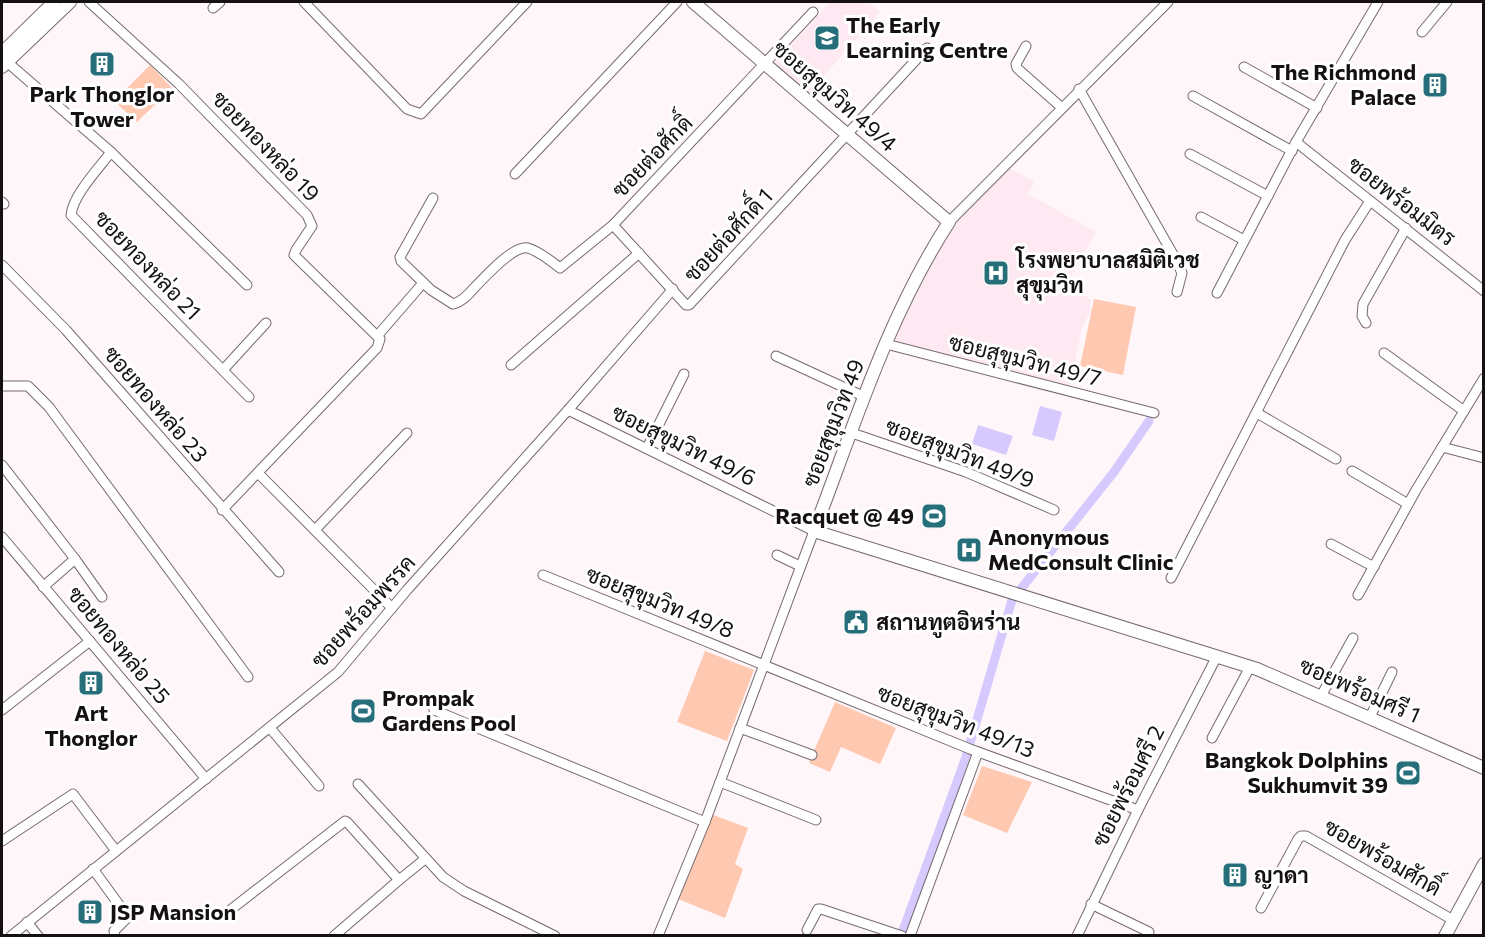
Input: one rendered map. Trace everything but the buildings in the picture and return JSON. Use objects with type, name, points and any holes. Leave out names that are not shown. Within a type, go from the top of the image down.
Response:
[{"type":"street","points":[[3,60],[54,2]]},
{"type":"street","points":[[3,60],[70,2]]},
{"type":"street","name":"ซอยทองหล่อ 19","points":[[89,2],[179,84],[308,215],[312,226],[294,255],[378,335]]},
{"type":"street","points":[[304,2],[407,110],[421,114],[527,2]]},
{"type":"street","points":[[515,174],[676,2]]},
{"type":"street","name":"ซอยสุขุมวิท 49/4","points":[[693,2],[949,222]]},
{"type":"street","name":"ซอยสุขุมวิท 49","points":[[658,936],[705,822],[800,566],[886,344],[919,272],[949,222],[1168,2]]},
{"type":"street","points":[[1216,292],[1294,147],[1378,2]]},
{"type":"street","points":[[1422,32],[1447,2]]},
{"type":"street","name":"ซอยต่อศักดิ์","points":[[423,282],[453,304],[466,297],[489,273],[518,249],[526,248],[560,268],[613,225],[813,12]]},
{"type":"street","points":[[1026,46],[1016,64],[1017,68],[1061,107]]},
{"type":"street","points":[[848,134],[927,48]]},
{"type":"street","points":[[3,60],[111,152],[247,285]]},
{"type":"street","points":[[1244,67],[1317,108]]},
{"type":"street","points":[[1079,89],[1182,273],[1177,292]]},
{"type":"street","name":"ซอยพร้อมมิตร","points":[[1193,96],[1294,147],[1406,228],[1484,291]]},
{"type":"street","name":"ซอยต่อศักดิ์ 1","points":[[613,225],[686,305],[690,304],[848,134]]},
{"type":"street","name":"ซอยทองหล่อ 21","points":[[111,152],[81,191],[71,215],[249,397]]},
{"type":"street","points":[[1190,153],[1268,196]]},
{"type":"street","points":[[222,510],[259,474],[377,348],[380,342],[378,335],[423,282],[401,261],[400,257],[433,198]]},
{"type":"street","points":[[1171,578],[1345,240],[1370,201]]},
{"type":"street","points":[[1201,217],[1244,240]]},
{"type":"street","points":[[1366,323],[1362,316],[1364,303],[1406,228]]},
{"type":"street","points":[[511,365],[639,253]]},
{"type":"street","name":"ซอยทองหล่อ 23","points":[[2,265],[66,330],[222,510],[279,572]]},
{"type":"street","name":"ซอยพร้อมพรรค","points":[[11,936],[338,672],[673,289]]},
{"type":"street","points":[[223,370],[266,323]]},
{"type":"street","name":"ซอยสุขุมวิท 49/7","points":[[886,344],[1154,413]]},
{"type":"street","points":[[1384,353],[1464,411]]},
{"type":"street","points":[[776,356],[866,397]]},
{"type":"street","points":[[647,448],[684,374]]},
{"type":"street","points":[[1358,595],[1408,504],[1484,378]]},
{"type":"street","points":[[2,386],[28,386],[50,407],[248,677]]},
{"type":"street","name":"ซอยสุขุมวิท 49/6","points":[[568,410],[814,531]]},
{"type":"street","points":[[1257,413],[1336,459]]},
{"type":"street","points":[[315,530],[407,433]]},
{"type":"street","name":"ซอยสุขุมวิท 49/9","points":[[852,433],[966,472],[1054,510]]},
{"type":"street","points":[[1442,447],[1484,458]]},
{"type":"street","points":[[2,465],[75,558],[102,597]]},
{"type":"street","points":[[1352,471],[1408,504]]},
{"type":"street","points":[[259,474],[392,608]]},
{"type":"street","name":"ซอยพร้อมศรี 1","points":[[814,531],[1250,667],[1484,768]]},
{"type":"street","name":"ซอยทองหล่อ 25","points":[[2,537],[206,778]]},
{"type":"street","points":[[1331,543],[1374,567]]},
{"type":"street","points":[[777,555],[800,566]]},
{"type":"street","points":[[44,587],[75,558]]},
{"type":"street","name":"ซอยสุขุมวิท 49/8","points":[[543,575],[763,665]]},
{"type":"street","points":[[1321,696],[1353,638]]},
{"type":"street","points":[[2,710],[90,641]]},
{"type":"street","name":"ซอยพร้อมศรี 2","points":[[1077,936],[1217,656]]},
{"type":"street","name":"ซอยสุขุมวิท 49/13","points":[[763,665],[978,752],[1138,810]]},
{"type":"street","points":[[1212,738],[1250,667]]},
{"type":"street","points":[[1370,717],[1392,672]]},
{"type":"street","points":[[434,710],[705,822]]},
{"type":"street","points":[[270,728],[319,786]]},
{"type":"street","points":[[740,728],[812,755]]},
{"type":"street","points":[[910,936],[978,752]]},
{"type":"street","points":[[720,782],[816,820]]},
{"type":"street","points":[[358,784],[443,877],[464,891],[555,936]]},
{"type":"street","points":[[2,841],[73,794],[116,852]]},
{"type":"street","points":[[229,911],[345,821],[399,880]]},
{"type":"street","name":"ซอยพร้อมศักดิ์","points":[[1261,908],[1298,839],[1306,836],[1453,920]]},
{"type":"street","points":[[334,936],[425,859]]},
{"type":"street","points":[[1445,936],[1484,864]]},
{"type":"street","points":[[93,869],[128,917],[114,931],[115,936]]},
{"type":"street","points":[[1091,904],[1149,932]]},
{"type":"street","points":[[807,930],[818,909],[821,909],[902,936]]},
{"type":"street","points":[[27,922],[38,936]]},
{"type":"shaded area","name":"The Early Learning Centre","points":[[830,2],[868,2],[880,12],[808,94],[774,64]]},
{"type":"shaded area","points":[[150,65],[172,88],[137,122],[114,101]]},
{"type":"shaded area","name":"โรงพยาบาลสมิติเวช สุขุมวิท","points":[[1004,165],[1034,181],[1028,194],[1096,232],[1066,286],[1092,300],[1089,307],[1092,309],[1082,327],[1070,389],[888,340],[949,220]]},
{"type":"shaded area","points":[[1094,299],[1136,307],[1123,375],[1080,366]]},
{"type":"shaded area","points":[[1040,406],[1062,412],[1054,441],[1032,435]]},
{"type":"shaded area","points":[[978,425],[1013,436],[1006,455],[972,444]]},
{"type":"shaded area","points":[[705,651],[754,670],[727,741],[677,722]]},
{"type":"shaded area","points":[[835,702],[896,728],[880,764],[841,747],[830,772],[809,763]]},
{"type":"shaded area","points":[[982,766],[1032,782],[1007,833],[963,815]]},
{"type":"shaded area","points":[[711,814],[748,828],[735,864],[743,869],[725,918],[678,899]]},
{"type":"waterway","points":[[901,936],[966,757],[1012,600],[1114,472],[1149,421]]},
{"type":"place","name":"The Early Learning Centre","points":[[827,38]]},
{"type":"place","name":"Park Thonglor Tower","points":[[102,64]]},
{"type":"place","name":"The Richmond Palace","points":[[1435,85]]},
{"type":"place","name":"โรงพยาบาลสมิติเวช สุขุมวิท","points":[[996,273]]},
{"type":"place","name":"Racquet @ 49","points":[[934,516]]},
{"type":"place","name":"Anonymous MedConsult Clinic","points":[[969,550]]},
{"type":"place","name":"สถานทูตอิหร่าน","points":[[856,622]]},
{"type":"place","name":"Art Thonglor","points":[[91,683]]},
{"type":"place","name":"Prompak Gardens Pool","points":[[363,711]]},
{"type":"place","name":"Bangkok Dolphins Sukhumvit 39","points":[[1408,773]]},
{"type":"place","name":"ญาดา","points":[[1235,875]]},
{"type":"place","name":"JSP Mansion","points":[[90,912]]}]
